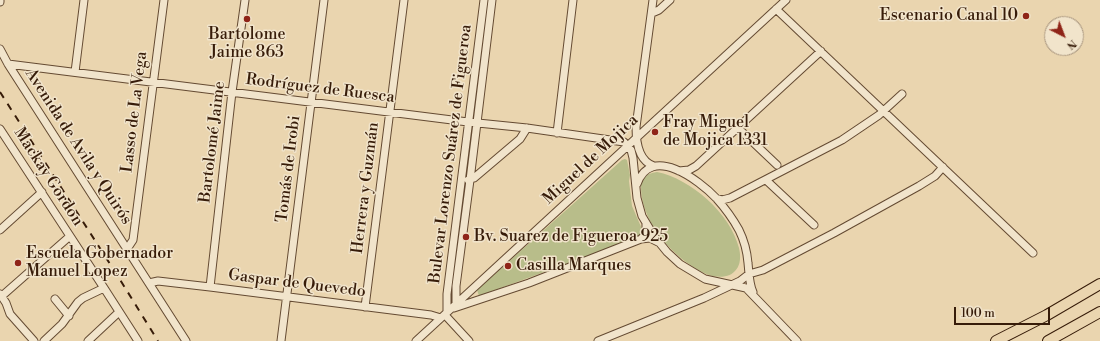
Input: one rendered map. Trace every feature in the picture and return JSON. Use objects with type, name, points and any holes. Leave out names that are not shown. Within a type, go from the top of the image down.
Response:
[{"type":"highway","points":[[996,341],[1046,315],[1100,284]]},
{"type":"highway","points":[[1048,341],[1100,312]]},
{"type":"street","points":[[75,72],[84,0]]},
{"type":"street","name":"Lasso de La Vega","points":[[127,249],[133,240],[164,0]]},
{"type":"street","name":"Bartolomé Jaime","points":[[210,287],[232,92],[245,0]]},
{"type":"street","name":"Tomás de Irobi","points":[[281,341],[324,0]]},
{"type":"street","name":"Herrera y Guzmán","points":[[365,307],[404,0]]},
{"type":"street","name":"Bulevar Lorenzo Suárez de Figueroa","points":[[448,311],[447,294],[484,0]]},
{"type":"street","name":"Bulevar Lorenzo Suárez de Figueroa","points":[[448,311],[456,286],[492,0]]},
{"type":"street","points":[[557,133],[573,0]]},
{"type":"street","points":[[653,0],[637,120],[637,137],[641,156],[647,163],[678,171],[699,183],[716,198],[728,213]]},
{"type":"street","points":[[652,13],[670,0]]},
{"type":"street","name":"Miguel de Mojica","points":[[416,341],[786,0]]},
{"type":"street","points":[[776,9],[1033,253]]},
{"type":"street","name":"Avenida de Avila y Quirós","points":[[0,48],[8,64],[186,341]]},
{"type":"street","points":[[678,171],[688,170],[696,166],[821,51]]},
{"type":"street","name":"Rodríguez de Ruesca","points":[[8,64],[312,103],[527,128],[620,141],[624,142],[627,146]]},
{"type":"street","points":[[716,198],[722,200],[730,198],[842,140],[875,119],[902,94]]},
{"type":"street","points":[[461,180],[470,180],[474,178],[520,138],[527,128]]},
{"type":"street","points":[[738,128],[777,164]]},
{"type":"street","name":"Mackay Gordon","points":[[0,129],[138,341]]},
{"type":"street","points":[[627,146],[631,150],[633,158],[637,198],[646,224],[659,243],[672,258],[705,279],[746,288],[797,341]]},
{"type":"street","points":[[636,185],[643,172],[654,166]]},
{"type":"street","points":[[696,166],[694,174],[699,183]]},
{"type":"street","points":[[598,341],[704,298],[730,284],[740,281],[749,274],[763,270],[906,194],[935,176],[943,167]]},
{"type":"street","points":[[766,180],[814,225]]},
{"type":"street","points":[[0,230],[42,192]]},
{"type":"street","points":[[730,198],[726,207],[742,239],[748,261],[751,289],[755,296]]},
{"type":"street","points":[[641,239],[646,234],[646,224]]},
{"type":"street","points":[[34,341],[10,314],[1,295],[70,236]]},
{"type":"street","points":[[469,341],[448,311],[529,283],[641,239],[650,238],[659,243]]},
{"type":"street","points":[[748,261],[754,268],[763,270]]},
{"type":"street","points":[[704,298],[709,292],[709,287],[705,279]]},
{"type":"street","name":"Gaspar de Quevedo","points":[[149,283],[158,281],[431,315],[448,311]]},
{"type":"street","points":[[44,341],[62,324],[82,298],[104,288]]},
{"type":"street","points":[[55,299],[69,316]]},
{"type":"street","points":[[88,341],[119,312]]},
{"type":"green space","points":[[622,160],[627,160],[630,175],[629,181],[632,206],[644,233],[642,236],[479,296],[477,290]]},
{"type":"green space","points":[[657,172],[683,182],[696,190],[718,210],[727,222],[739,248],[740,257],[739,264],[732,274],[720,277],[704,273],[682,259],[662,239],[647,215],[641,189],[644,177]]},
{"type":"railway","points":[[0,92],[158,341]]},
{"type":"place","name":"Escenario Canal 10","points":[[1026,16]]},
{"type":"place","name":"Bartolome Jaime 863","points":[[247,19]]},
{"type":"place","name":"Fray Miguel de Mojica 1331","points":[[655,132]]},
{"type":"place","name":"Bv. Suarez de Figueroa 925","points":[[466,237]]},
{"type":"place","name":"Escuela Gobernador Manuel Lopez","points":[[18,263]]},
{"type":"place","name":"Casilla Marques","points":[[508,266]]}]
